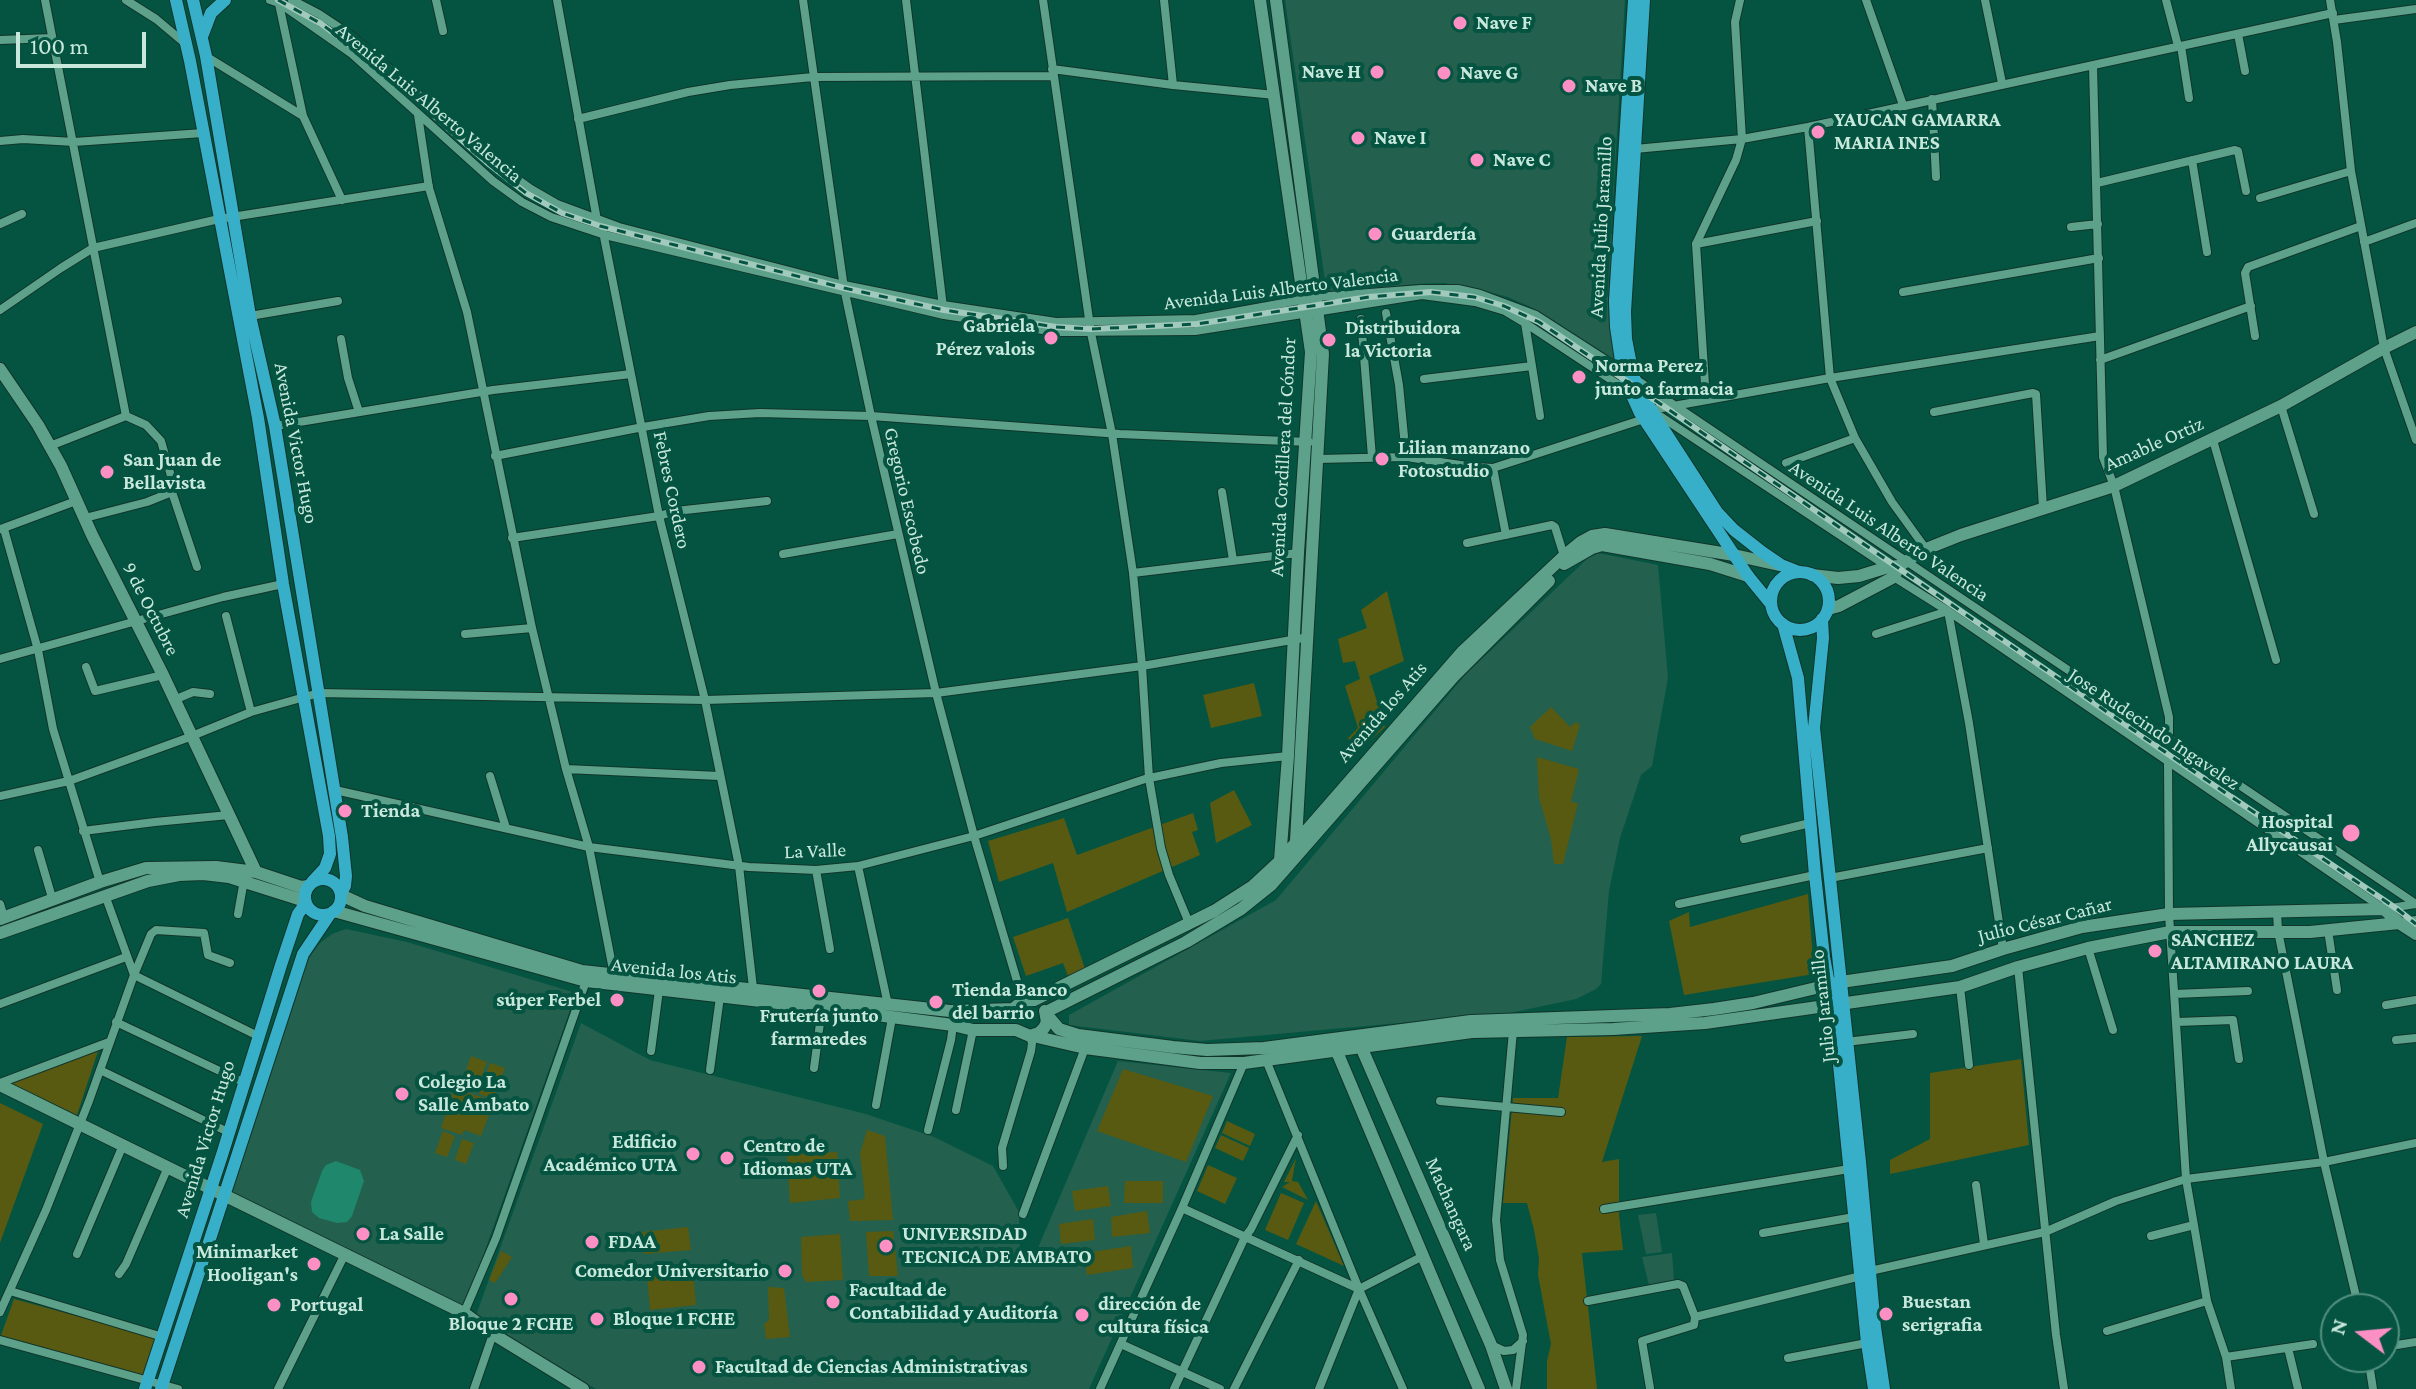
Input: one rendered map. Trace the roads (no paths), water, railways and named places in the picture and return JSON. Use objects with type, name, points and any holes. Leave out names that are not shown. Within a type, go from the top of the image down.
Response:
[{"type":"main road","name":"Avenida Victor Hugo","points":[[176,0],[258,418],[283,584],[329,836],[330,854],[325,868],[311,884]]},
{"type":"main road","name":"Avenida Victor Hugo","points":[[193,0],[206,56],[250,316],[275,426],[335,790],[346,876],[341,894]]},
{"type":"main road","points":[[202,37],[211,13],[225,0]]},
{"type":"main road","name":"Avenida Julio Jaramillo","points":[[1634,0],[1615,301],[1616,327],[1629,374],[1648,414],[1734,555],[1771,604]]},
{"type":"main road","name":"Avenida Julio Jaramillo","points":[[1644,0],[1625,312],[1631,393],[1717,512],[1734,530],[1781,565],[1799,572]]},
{"type":"main road","points":[[1771,604],[1772,595],[1781,579],[1799,572],[1812,575]]},
{"type":"main road","name":"Julio Jaramillo","points":[[1812,575],[1827,589],[1829,599],[1814,728],[1830,878],[1849,1169],[1854,1217],[1884,1389]]},
{"type":"main road","name":"Julio Jaramillo","points":[[1771,604],[1783,624],[1798,678],[1824,957],[1836,984]]},
{"type":"main road","points":[[1783,624],[1804,630],[1814,626],[1825,614]]},
{"type":"main road","name":"Avenida los Atis","points":[[311,884],[330,880],[341,894]]},
{"type":"main road","points":[[306,902],[305,893],[311,884]]},
{"type":"main road","points":[[332,912],[338,907],[341,894]]},
{"type":"main road","name":"Avenida Victor Hugo","points":[[147,1384],[298,914],[306,902]]},
{"type":"main road","name":"Avenida los Atis","points":[[306,902],[313,912],[324,915],[332,912]]},
{"type":"main road","name":"Avenida Victor Hugo","points":[[162,1387],[303,954],[332,912]]},
{"type":"main road","name":"Julio Jaramillo","points":[[1838,1004],[1846,1042],[1866,1274],[1867,1343],[1874,1389]]},
{"type":"street","points":[[45,0],[126,416]]},
{"type":"street","points":[[126,0],[156,19],[187,45]]},
{"type":"street","name":"Avenida Luis Alberto Valencia","points":[[292,0],[352,36],[506,171],[557,204],[619,227],[944,315],[1056,332],[1195,331],[1312,304],[1421,289],[1458,289],[1480,294],[1536,315],[1629,374],[1897,568],[1948,611]]},
{"type":"street","points":[[436,0],[443,31]]},
{"type":"street","name":"Febres Cordero","points":[[557,0],[596,219],[605,235],[659,516],[705,700],[739,866],[753,988]]},
{"type":"street","name":"Gregorio Escobedo","points":[[803,0],[845,288],[871,416],[936,693],[1023,1004]]},
{"type":"street","points":[[906,0],[944,315]]},
{"type":"street","points":[[1043,0],[1091,333],[1112,434],[1133,573],[1149,778],[1161,848],[1189,923]]},
{"type":"street","points":[[1164,0],[1173,85]]},
{"type":"street","name":"Avenida Cordillera del Cóndor","points":[[1260,0],[1323,354],[1299,846]]},
{"type":"street","name":"Avenida Cordillera del Cóndor","points":[[1276,0],[1312,304],[1282,865]]},
{"type":"street","points":[[1706,400],[1696,244],[1736,160],[1742,139],[1735,22],[1740,0]]},
{"type":"street","points":[[1866,0],[1903,105]]},
{"type":"street","points":[[1985,0],[2002,83]]},
{"type":"street","points":[[2166,0],[2180,46],[2189,98]]},
{"type":"street","points":[[2330,0],[2351,171],[2384,348],[2416,440]]},
{"type":"street","points":[[275,2],[303,116],[342,200]]},
{"type":"street","name":"Avenida Luis Alberto Valencia","points":[[275,2],[352,54],[493,181],[522,202],[551,217],[605,235],[845,288],[1056,322],[1196,319],[1269,307],[1422,295],[1475,302],[1505,311],[1631,393]]},
{"type":"street","points":[[1635,149],[1742,139],[2238,34],[2333,16],[2416,9]]},
{"type":"street","points":[[2238,34],[2245,71]]},
{"type":"street","points":[[0,40],[52,38]]},
{"type":"street","points":[[206,56],[303,116]]},
{"type":"street","points":[[2093,66],[2103,457],[2114,486],[2169,717],[2169,738]]},
{"type":"street","points":[[578,119],[688,92],[813,77],[1052,73],[1275,95]]},
{"type":"street","points":[[1932,99],[1936,177]]},
{"type":"street","points":[[418,115],[429,186],[467,312],[547,696],[589,847],[614,975]]},
{"type":"street","points":[[1808,127],[1830,378],[1855,438],[1892,502],[1926,549]]},
{"type":"street","points":[[0,141],[74,142],[203,133]]},
{"type":"street","points":[[2097,183],[2235,150],[2238,151],[2246,191]]},
{"type":"street","points":[[2192,160],[2207,252]]},
{"type":"street","points":[[2260,198],[2351,171]]},
{"type":"street","points":[[0,310],[93,248],[219,219],[429,186]]},
{"type":"street","points":[[0,224],[22,214]]},
{"type":"street","points":[[1696,244],[1817,221]]},
{"type":"street","points":[[2364,242],[2416,223]]},
{"type":"street","points":[[2071,227],[2098,224]]},
{"type":"street","points":[[2255,336],[2245,273],[2248,267],[2361,226]]},
{"type":"street","points":[[1903,292],[2099,258]]},
{"type":"street","points":[[250,316],[338,301]]},
{"type":"street","points":[[2100,360],[2251,306]]},
{"type":"street","points":[[1386,313],[1399,385],[1406,457]]},
{"type":"street","points":[[1361,319],[1372,457]]},
{"type":"street","points":[[1525,323],[1540,416]]},
{"type":"street","name":"Amable Ortiz","points":[[1825,614],[1926,549],[2114,486],[2281,406],[2416,332]]},
{"type":"street","points":[[1318,459],[1406,457],[1493,468],[1674,405],[2100,336]]},
{"type":"street","points":[[341,339],[348,378],[359,412]]},
{"type":"street","points":[[1424,379],[1532,366]]},
{"type":"street","name":"9 de Octubre","points":[[0,369],[50,446],[256,872]]},
{"type":"street","points":[[275,426],[484,392],[631,374]]},
{"type":"street","points":[[1934,412],[2036,394],[2043,508]]},
{"type":"street","points":[[2281,406],[2314,514]]},
{"type":"street","points":[[495,456],[709,416],[760,413],[871,416],[1112,434],[1319,442]]},
{"type":"street","name":"Avenida Luis Alberto Valencia","points":[[1648,414],[2169,738],[2416,904]]},
{"type":"street","points":[[50,446],[126,416],[146,425],[161,441],[172,492],[197,567]]},
{"type":"street","points":[[1786,463],[1855,438]]},
{"type":"street","points":[[2213,440],[2276,660]]},
{"type":"street","points":[[1493,468],[1506,535]]},
{"type":"street","points":[[85,518],[147,502],[172,492]]},
{"type":"street","points":[[1222,492],[1233,560]]},
{"type":"street","points":[[76,501],[2,529],[5,554],[38,650],[53,729],[100,882]]},
{"type":"street","points":[[512,538],[676,511],[767,501]]},
{"type":"street","points":[[1467,543],[1552,525],[1564,556]]},
{"type":"street","points":[[783,554],[898,534]]},
{"type":"street","name":"Avenida los Atis","points":[[1299,846],[1463,651],[1564,556],[1592,536],[1605,534],[1781,565]]},
{"type":"street","name":"Avenida los Atis","points":[[332,912],[586,981],[822,1008],[990,1012],[1023,1004],[1214,911],[1282,865],[1453,677],[1568,561],[1592,548],[1614,546],[1710,564],[1748,576]]},
{"type":"street","points":[[1133,573],[1298,553]]},
{"type":"street","name":"Amable Ortiz","points":[[1812,575],[1838,578],[1897,568]]},
{"type":"street","points":[[0,659],[223,597],[283,584]]},
{"type":"street","points":[[1876,634],[1948,611],[1969,723],[2003,949]]},
{"type":"street","name":"Jose Rudecindo Ingavelez","points":[[1948,611],[2416,934]]},
{"type":"street","points":[[226,616],[251,712]]},
{"type":"street","points":[[465,634],[532,628]]},
{"type":"street","points":[[0,796],[69,781],[251,712],[319,693],[705,700],[936,693],[1142,666],[1309,637]]},
{"type":"street","points":[[86,667],[95,691],[163,675]]},
{"type":"street","points":[[174,700],[193,692],[210,694]]},
{"type":"street","name":"La Valle","points":[[335,790],[589,847],[739,866],[816,870],[858,866],[974,836],[1149,778],[1221,763],[1288,756]]},
{"type":"street","points":[[2168,762],[2169,914],[2186,1179],[2207,1301],[2226,1357],[2231,1389]]},
{"type":"street","points":[[566,769],[719,776]]},
{"type":"street","points":[[490,776],[506,828]]},
{"type":"street","points":[[83,831],[229,815]]},
{"type":"street","points":[[1744,839],[1810,823]]},
{"type":"street","points":[[1830,878],[1988,848]]},
{"type":"street","points":[[38,850],[53,901]]},
{"type":"street","name":"Avenida los Atis","points":[[1046,1014],[1200,934],[1241,909],[1271,885],[1282,865]]},
{"type":"street","points":[[858,866],[890,1012],[876,1105]]},
{"type":"street","name":"Avenida los Atis","points":[[2,918],[146,868],[216,867],[256,872],[301,887],[311,884]]},
{"type":"street","points":[[816,870],[830,949]]},
{"type":"street","name":"Avenida los Atis","points":[[0,933],[148,881],[179,875],[203,874],[244,880],[306,902]]},
{"type":"street","points":[[1679,904],[1815,875]]},
{"type":"street","points":[[238,914],[244,880]]},
{"type":"street","name":"Avenida los Atis","points":[[341,894],[365,906],[582,971],[753,988],[973,1030],[1016,1030],[1085,1048],[1200,1063],[1244,1063],[1334,1045]]},
{"type":"street","points":[[105,895],[134,975],[258,1036]]},
{"type":"street","points":[[0,904],[2,918]]},
{"type":"street","name":"Julio César Cañar","points":[[1836,984],[1952,966],[2082,927],[2169,914],[2384,909],[2416,904]]},
{"type":"street","points":[[2277,912],[2278,931],[2324,1162],[2355,1293]]},
{"type":"street","name":"Julio César Cañar","points":[[1838,1004],[1960,987],[2088,948],[2170,932],[2328,930],[2416,920]]},
{"type":"street","points":[[0,1312],[80,1124],[151,934],[156,930],[204,933],[208,955],[230,963]]},
{"type":"street","points":[[2328,930],[2337,990]]},
{"type":"street","points":[[2088,948],[2113,1030]]},
{"type":"street","points":[[0,1004],[126,957]]},
{"type":"street","points":[[2018,967],[2064,1389]]},
{"type":"street","points":[[464,1313],[496,1238],[586,981]]},
{"type":"street","name":"Avenida los Atis","points":[[1359,1042],[1471,1021],[1700,1011],[1753,1003],[1836,984]]},
{"type":"street","points":[[1960,987],[1969,1065]]},
{"type":"street","points":[[651,1051],[659,990]]},
{"type":"street","points":[[2174,994],[2248,991]]},
{"type":"street","points":[[710,1070],[720,997]]},
{"type":"street","points":[[2386,1005],[2416,1000]]},
{"type":"street","points":[[1016,1030],[1011,1020],[1023,1004]]},
{"type":"street","name":"Avenida los Atis","points":[[1023,1004],[1042,1005],[1046,1014],[1065,1032],[1207,1050],[1334,1045],[1472,1032],[1693,1024],[1838,1004]]},
{"type":"street","points":[[814,1068],[822,1008]]},
{"type":"street","name":"Avenida los Atis","points":[[1031,1036],[1044,1028],[1046,1014]]},
{"type":"street","points":[[2177,1022],[2233,1020],[2239,1059]]},
{"type":"street","points":[[116,1022],[243,1082]]},
{"type":"street","points":[[928,1130],[953,1025]]},
{"type":"street","points":[[956,1110],[973,1030]]},
{"type":"street","points":[[1513,1031],[1496,1236],[1524,1340],[1516,1389]]},
{"type":"street","points":[[1846,1042],[1913,1034]]},
{"type":"street","points":[[1003,1166],[1002,1148],[1031,1051],[1031,1036]]},
{"type":"street","points":[[2396,1040],[2416,1038]]},
{"type":"street","points":[[0,1084],[109,1042]]},
{"type":"street","name":"Machangara","points":[[1359,1042],[1491,1345],[1506,1389]]},
{"type":"street","points":[[1334,1045],[1479,1389]]},
{"type":"street","points":[[1023,1214],[1085,1048]]},
{"type":"street","points":[[1266,1060],[1403,1389]]},
{"type":"street","points":[[1100,1389],[1244,1063]]},
{"type":"street","points":[[100,1070],[228,1132]]},
{"type":"street","points":[[0,1084],[464,1313],[583,1389]]},
{"type":"street","points":[[1440,1101],[1561,1112]]},
{"type":"street","points":[[1174,1389],[1245,1237],[1298,1135]]},
{"type":"street","points":[[1695,1317],[1984,1244],[2045,1232],[2116,1201],[2186,1179],[2324,1162],[2416,1143]]},
{"type":"street","points":[[77,1254],[123,1145]]},
{"type":"street","points":[[119,1274],[168,1167]]},
{"type":"street","points":[[1604,1209],[1849,1169]]},
{"type":"street","points":[[1976,1185],[1984,1244]]},
{"type":"street","points":[[1182,1208],[1359,1289]]},
{"type":"street","points":[[1763,1233],[1854,1217]]},
{"type":"street","points":[[2151,1236],[2194,1225]]},
{"type":"street","points":[[278,1389],[345,1254]]},
{"type":"street","points":[[1319,1389],[1359,1289],[1423,1256]]},
{"type":"street","points":[[1234,1389],[1299,1260]]},
{"type":"street","points":[[1588,1301],[1678,1284],[1683,1286],[1695,1317],[1694,1325],[1642,1341],[1650,1388]]},
{"type":"street","points":[[10,1291],[163,1337]]},
{"type":"street","points":[[2107,1331],[2207,1301]]},
{"type":"street","points":[[474,1389],[493,1334]]},
{"type":"street","points":[[0,1340],[147,1384],[178,1389]]},
{"type":"street","points":[[1491,1345],[1504,1351],[1513,1350],[1524,1340]]},
{"type":"street","points":[[1788,1358],[1867,1343]]},
{"type":"street","points":[[1121,1344],[1220,1389]]},
{"type":"street","points":[[2226,1357],[2313,1344]]},
{"type":"street","points":[[2288,1348],[2298,1389]]},
{"type":"railway","points":[[278,0],[320,23],[373,62],[490,165],[526,193],[562,213],[600,226],[844,288],[944,310],[1056,327],[1091,329],[1197,324],[1369,297],[1431,292],[1474,297],[1504,306],[1539,322],[1665,407],[2416,924]]},
{"type":"place","name":"Nave F","points":[[1460,23]]},
{"type":"place","name":"Nave H","points":[[1377,72]]},
{"type":"place","name":"Nave G","points":[[1444,73]]},
{"type":"place","name":"Nave B","points":[[1569,86]]},
{"type":"place","name":"YAUCAN GAMARRA MARIA INES","points":[[1818,132]]},
{"type":"place","name":"Nave I","points":[[1358,138]]},
{"type":"place","name":"Nave C","points":[[1477,160]]},
{"type":"place","name":"Guardería","points":[[1375,234]]},
{"type":"place","name":"Gabriela Pérez valois","points":[[1051,338]]},
{"type":"place","name":"Distribuidora la Victoria","points":[[1329,340]]},
{"type":"place","name":"Norma Perez junto a farmacia","points":[[1579,377]]},
{"type":"place","name":"Lilian manzano Fotostudio","points":[[1382,459]]},
{"type":"place","name":"San Juan de Bellavista","points":[[107,472]]},
{"type":"place","name":"Tienda","points":[[345,811]]},
{"type":"place","name":"Hospital Allycausai","points":[[2351,833]]},
{"type":"place","name":"SANCHEZ ALTAMIRANO LAURA","points":[[2155,951]]},
{"type":"place","name":"Frutería junto farmaredes","points":[[819,991]]},
{"type":"place","name":"súper Ferbel","points":[[617,1000]]},
{"type":"place","name":"Tienda Banco del barrio","points":[[936,1002]]},
{"type":"place","name":"Colegio La Salle Ambato","points":[[402,1094]]},
{"type":"place","name":"Edificio Académico UTA","points":[[693,1154]]},
{"type":"place","name":"Centro de Idiomas UTA","points":[[727,1158]]},
{"type":"place","name":"La Salle","points":[[363,1234]]},
{"type":"place","name":"FDAA","points":[[592,1242]]},
{"type":"place","name":"UNIVERSIDAD TECNICA DE AMBATO","points":[[886,1246]]},
{"type":"place","name":"Minimarket Hooligan's","points":[[314,1264]]},
{"type":"place","name":"Comedor Universitario","points":[[785,1271]]},
{"type":"place","name":"Bloque 2 FCHE","points":[[511,1299]]},
{"type":"place","name":"Facultad de Contabilidad y Auditoría","points":[[833,1302]]},
{"type":"place","name":"Portugal","points":[[274,1305]]},
{"type":"place","name":"Buestan serigrafia","points":[[1886,1314]]},
{"type":"place","name":"dirección de cultura física","points":[[1082,1315]]},
{"type":"place","name":"Bloque 1 FCHE","points":[[597,1319]]},
{"type":"place","name":"Facultad de Ciencias Administrativas","points":[[699,1367]]}]
